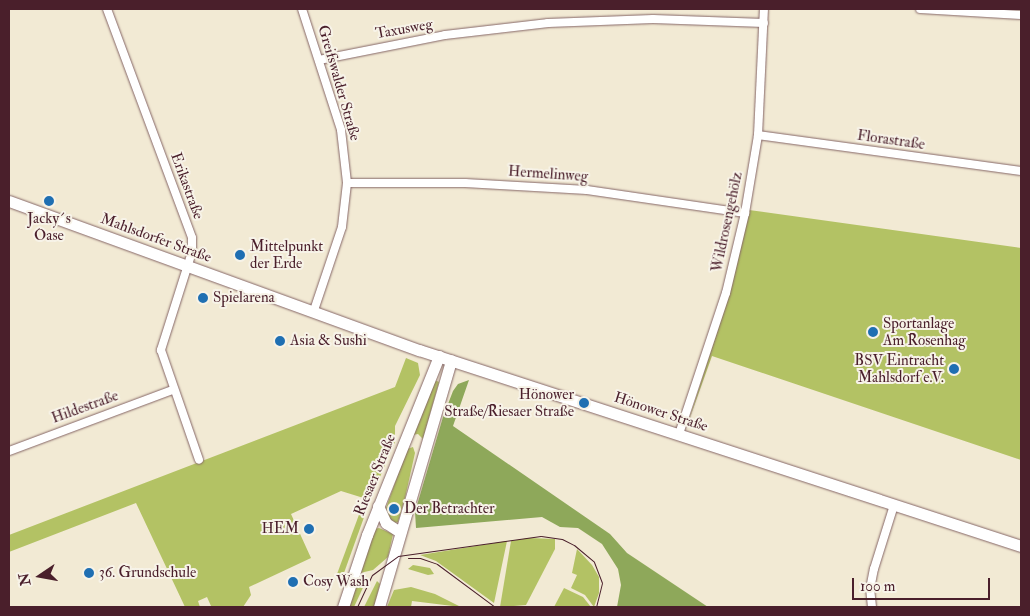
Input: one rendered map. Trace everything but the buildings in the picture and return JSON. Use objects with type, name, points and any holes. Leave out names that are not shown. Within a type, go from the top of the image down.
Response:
[{"type":"main road","name":"Mahlsdorfer Straße","points":[[9,201],[293,303]]},
{"type":"main road","name":"Hönower Straße","points":[[293,303],[450,360],[1021,546]]},
{"type":"main road","name":"Riesaer Straße","points":[[343,607],[378,506],[439,356]]},
{"type":"main road","points":[[378,607],[450,360]]},
{"type":"main road","points":[[404,444],[414,438],[423,451]]},
{"type":"main road","points":[[378,506],[386,523],[400,532]]},
{"type":"street","name":"Erikastraße","points":[[107,9],[192,238],[188,264],[161,345],[172,390],[199,460]]},
{"type":"street","name":"Greifswalder Straße","points":[[302,9],[341,130],[347,182],[342,227],[314,310]]},
{"type":"street","name":"Wildrosengehölz","points":[[680,434],[726,293],[745,213],[758,135],[764,9]]},
{"type":"street","points":[[920,9],[1021,15]]},
{"type":"street","name":"Taxusweg","points":[[319,60],[445,35],[548,24],[653,19],[764,23]]},
{"type":"street","name":"Florastraße","points":[[758,135],[1021,171]]},
{"type":"street","name":"Hermelinweg","points":[[347,182],[465,183],[587,190],[745,213]]},
{"type":"street","name":"Hildestraße","points":[[9,451],[172,390]]},
{"type":"street","points":[[872,607],[870,589],[874,569],[894,505]]},
{"type":"green space","name":"Sportanlage Am Rosenhag","points":[[749,210],[1021,248],[1021,460],[712,356],[688,423],[732,285]]},
{"type":"green space","points":[[406,358],[418,363],[420,375],[395,426],[395,442],[370,500],[341,491],[291,514],[311,558],[249,587],[251,595],[243,607],[211,606],[207,597],[198,601],[200,607],[185,607],[136,503],[9,552],[9,535],[395,387]]},
{"type":"green space","points":[[435,380],[439,382],[423,439],[418,434],[412,435]]},
{"type":"green space","points":[[469,380],[453,426],[610,534],[627,553],[708,607],[617,607],[621,585],[618,569],[602,544],[578,528],[560,527],[542,517],[416,528],[415,512],[443,417],[453,391],[458,384]]},
{"type":"green space","points":[[413,447],[415,453],[405,498],[398,522],[392,524],[386,508],[407,449]]},
{"type":"green space","points":[[367,509],[340,584],[337,574],[360,512]]},
{"type":"green space","points":[[379,528],[393,534],[388,557],[373,570],[360,573],[374,529]]},
{"type":"green space","points":[[529,538],[555,539],[555,549],[526,605],[500,607],[511,541]]},
{"type":"green space","points":[[507,541],[494,603],[436,561],[420,555]]},
{"type":"green space","points":[[577,549],[592,565],[599,577],[599,593],[594,607],[585,595],[571,588],[577,575],[572,573]]},
{"type":"green space","points":[[413,565],[430,568],[434,574],[428,575],[408,569]]},
{"type":"green space","points":[[367,579],[354,607],[347,607],[356,586]]},
{"type":"green space","points":[[377,581],[380,584],[374,607],[364,607]]},
{"type":"green space","points":[[411,587],[435,594],[461,607],[412,601],[411,607],[387,607],[394,590]]},
{"type":"green space","points":[[564,588],[583,597],[591,607],[554,607]]},
{"type":"tram line","points":[[357,607],[372,575],[398,556],[541,536],[562,539],[574,545],[594,562],[602,583],[596,607]]},
{"type":"tram line","points":[[408,558],[420,558],[437,564],[495,607]]},
{"type":"place","name":"Jacky´s Oase","points":[[49,201]]},
{"type":"place","name":"Mittelpunkt der Erde","points":[[240,255]]},
{"type":"place","name":"Spielarena","points":[[203,298]]},
{"type":"place","name":"Sportanlage Am Rosenhag","points":[[873,332]]},
{"type":"place","name":"Asia & Sushi","points":[[280,341]]},
{"type":"place","name":"BSV Eintracht Mahlsdorf e.V.","points":[[954,369]]},
{"type":"place","name":"Hönower Straße/Riesaer Straße","points":[[584,403]]},
{"type":"place","name":"Der Betrachter","points":[[394,509]]},
{"type":"place","name":"HEM","points":[[309,529]]},
{"type":"place","name":"36. Grundschule","points":[[89,573]]},
{"type":"place","name":"Cosy Wash","points":[[293,582]]}]
